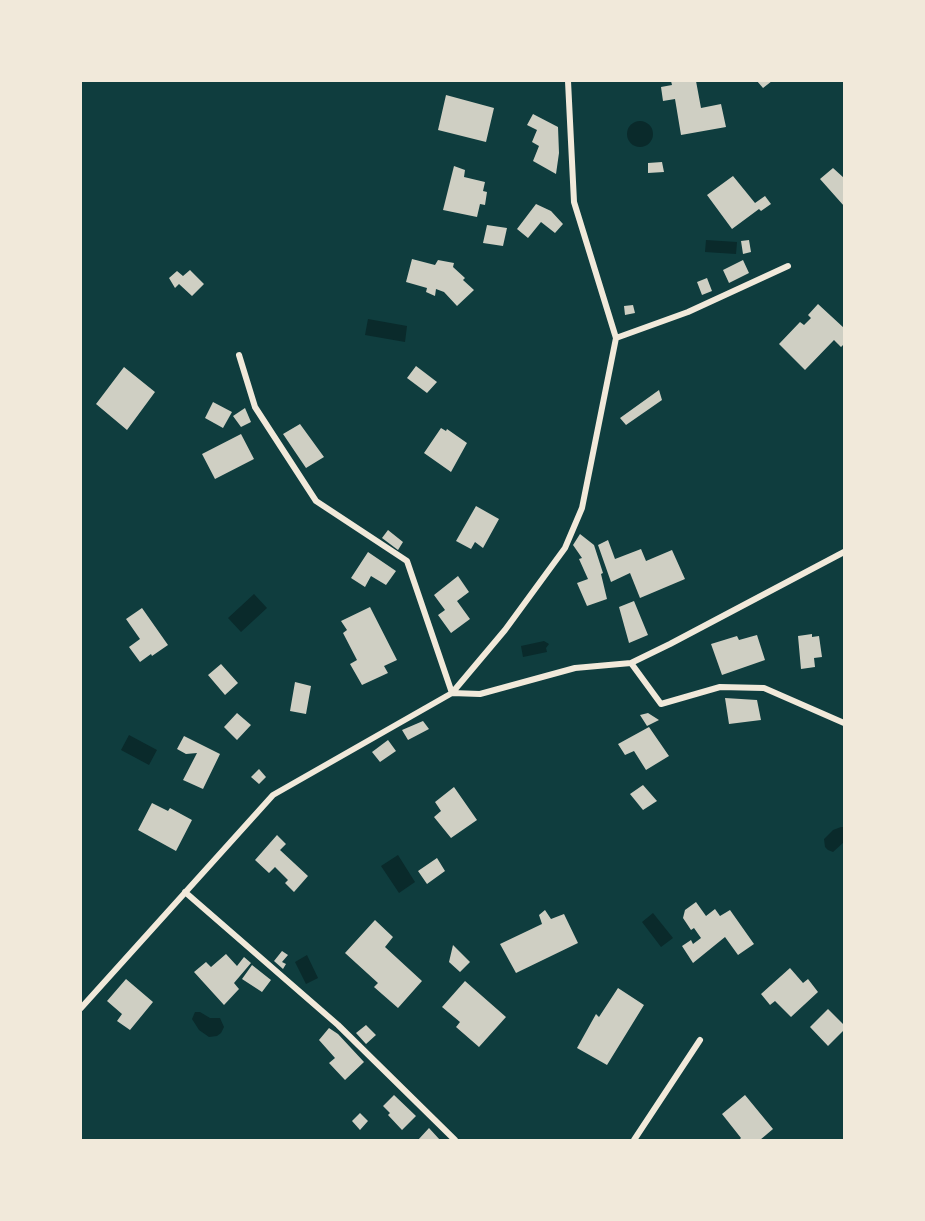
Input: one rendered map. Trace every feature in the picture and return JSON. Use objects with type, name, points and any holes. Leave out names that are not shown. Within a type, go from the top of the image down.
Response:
[{"type":"street","points":[[81,1008],[273,795],[452,693],[506,630],[565,548],[582,508],[616,338],[574,202],[568,81]]},
{"type":"street","points":[[616,338],[688,312],[788,266]]},
{"type":"street","points":[[239,355],[255,407],[316,501],[407,561],[452,693]]},
{"type":"street","points":[[452,693],[480,694],[575,668],[631,663],[844,552]]},
{"type":"street","points":[[631,663],[662,704],[720,687],[764,688],[844,723]]},
{"type":"street","points":[[185,892],[338,1025],[455,1140]]},
{"type":"street","points":[[634,1140],[700,1040]]},
{"type":"water","points":[[640,121],[649,125],[653,134],[649,143],[640,147],[631,143],[627,134],[631,125]]},
{"type":"water","points":[[706,240],[737,242],[736,254],[705,252]]},
{"type":"water","points":[[368,319],[407,326],[405,342],[365,335]]},
{"type":"water","points":[[254,594],[267,608],[241,632],[228,618]]},
{"type":"water","points":[[544,641],[549,644],[546,648],[547,652],[523,657],[521,646]]},
{"type":"water","points":[[129,735],[157,750],[149,765],[121,750]]},
{"type":"water","points":[[844,827],[844,842],[833,852],[828,850],[824,839],[833,830]]},
{"type":"water","points":[[398,855],[415,882],[399,893],[381,866]]},
{"type":"water","points":[[653,913],[673,938],[661,947],[642,922]]},
{"type":"water","points":[[307,955],[318,978],[306,984],[295,962]]},
{"type":"water","points":[[195,1012],[200,1012],[210,1018],[220,1018],[224,1027],[221,1033],[209,1037],[199,1030],[192,1019]]},
{"type":"building","points":[[671,81],[696,81],[701,108],[721,104],[726,127],[681,135],[675,99],[663,101],[661,87],[672,85]]},
{"type":"building","points":[[757,81],[772,81],[763,88]]},
{"type":"building","points":[[446,95],[494,108],[486,142],[438,130]]},
{"type":"building","points":[[533,114],[558,127],[559,153],[556,174],[533,161],[539,146],[532,142],[537,130],[527,125]]},
{"type":"building","points":[[662,162],[664,172],[648,173],[648,163]]},
{"type":"building","points":[[454,166],[465,170],[464,177],[485,182],[483,191],[487,192],[485,205],[480,204],[477,217],[443,210]]},
{"type":"building","points":[[833,168],[844,178],[844,206],[820,179]]},
{"type":"building","points":[[733,176],[755,203],[765,196],[771,204],[761,211],[759,209],[732,229],[707,195]]},
{"type":"building","points":[[536,204],[551,211],[563,224],[555,233],[541,222],[528,238],[517,229]]},
{"type":"building","points":[[487,225],[507,228],[503,246],[483,243]]},
{"type":"building","points":[[749,240],[751,252],[743,254],[741,241]]},
{"type":"building","points":[[412,259],[435,265],[438,260],[454,263],[453,267],[474,290],[457,306],[444,292],[436,289],[435,296],[426,292],[427,288],[406,282]]},
{"type":"building","points":[[743,260],[749,273],[729,283],[723,270]]},
{"type":"building","points":[[190,270],[204,284],[192,296],[179,284],[175,288],[169,278],[177,271],[183,276]]},
{"type":"building","points":[[707,278],[712,291],[702,295],[697,282]]},
{"type":"building","points":[[818,304],[844,328],[844,344],[841,347],[834,340],[805,370],[779,344],[800,322],[804,325],[811,318],[808,315]]},
{"type":"building","points":[[633,305],[635,313],[625,315],[624,306]]},
{"type":"building","points":[[416,366],[437,382],[427,393],[407,378]]},
{"type":"building","points":[[124,367],[155,392],[127,430],[96,404]]},
{"type":"building","points":[[659,390],[662,400],[626,425],[620,418]]},
{"type":"building","points":[[213,402],[232,412],[223,428],[205,418]]},
{"type":"building","points":[[245,408],[251,422],[241,427],[233,416]]},
{"type":"building","points":[[300,424],[324,457],[306,468],[283,434]]},
{"type":"building","points":[[441,428],[446,431],[447,429],[467,443],[451,472],[424,453]]},
{"type":"building","points":[[241,434],[254,459],[215,479],[202,454]]},
{"type":"building","points":[[476,506],[499,519],[483,548],[475,542],[471,549],[456,541]]},
{"type":"building","points":[[388,530],[403,542],[398,550],[382,538]]},
{"type":"building","points":[[580,534],[594,545],[603,573],[601,574],[607,599],[587,606],[577,583],[588,579],[579,559],[582,558],[573,545]]},
{"type":"building","points":[[608,540],[615,559],[641,549],[646,561],[672,550],[685,579],[640,598],[630,573],[611,582],[598,545]]},
{"type":"building","points":[[368,552],[396,571],[386,585],[371,576],[365,587],[351,578]]},
{"type":"building","points":[[458,576],[469,592],[457,601],[470,619],[451,633],[438,615],[445,610],[434,595]]},
{"type":"building","points":[[634,601],[648,635],[629,643],[619,607]]},
{"type":"building","points":[[370,607],[397,660],[384,666],[388,673],[362,685],[350,664],[357,660],[343,633],[347,630],[341,621]]},
{"type":"building","points":[[142,608],[168,645],[140,662],[129,647],[140,639],[126,619]]},
{"type":"building","points":[[812,634],[812,637],[819,636],[822,657],[814,658],[815,667],[801,669],[798,636]]},
{"type":"building","points":[[757,635],[765,660],[722,675],[711,644],[737,636],[739,640]]},
{"type":"building","points":[[221,664],[238,683],[225,695],[208,675]]},
{"type":"building","points":[[295,682],[311,686],[306,714],[290,711]]},
{"type":"building","points":[[725,698],[757,700],[761,720],[729,724]]},
{"type":"building","points":[[237,713],[251,725],[237,740],[224,727]]},
{"type":"building","points":[[648,713],[659,720],[647,726],[640,715]]},
{"type":"building","points":[[423,721],[429,729],[408,740],[402,730]]},
{"type":"building","points":[[649,727],[669,756],[646,770],[634,751],[625,755],[618,744]]},
{"type":"building","points":[[184,736],[220,754],[203,789],[183,780],[197,753],[186,754],[177,749]]},
{"type":"building","points":[[388,740],[396,751],[380,762],[372,752]]},
{"type":"building","points":[[259,769],[266,777],[259,784],[251,777]]},
{"type":"building","points":[[643,785],[657,801],[643,810],[630,794]]},
{"type":"building","points":[[454,787],[477,820],[451,838],[434,817],[441,811],[435,802]]},
{"type":"building","points":[[152,803],[168,811],[170,808],[192,820],[176,851],[138,830]]},
{"type":"building","points":[[277,835],[286,844],[280,850],[308,876],[294,892],[285,883],[288,880],[275,867],[269,873],[255,860]]},
{"type":"building","points":[[437,858],[445,871],[427,884],[418,871]]},
{"type":"building","points":[[696,902],[706,916],[715,909],[720,916],[730,910],[754,944],[738,955],[725,937],[693,963],[682,946],[691,940],[693,944],[701,938],[694,928],[691,930],[683,918],[685,910]]},
{"type":"building","points":[[545,910],[551,919],[564,914],[578,943],[516,973],[500,944],[542,924],[539,915]]},
{"type":"building","points":[[375,920],[393,937],[385,947],[422,981],[398,1008],[374,987],[378,983],[345,953]]},
{"type":"building","points":[[453,945],[470,962],[460,972],[449,962]]},
{"type":"building","points":[[282,951],[288,955],[282,962],[286,964],[283,969],[274,961]]},
{"type":"building","points":[[226,954],[237,966],[244,957],[251,963],[234,983],[239,989],[224,1005],[194,972],[206,962],[211,967]]},
{"type":"building","points":[[252,965],[271,980],[262,992],[242,979]]},
{"type":"building","points":[[790,968],[803,983],[808,979],[818,992],[791,1017],[775,1001],[770,1005],[761,994]]},
{"type":"building","points":[[126,979],[153,1002],[130,1030],[117,1021],[122,1014],[107,1001]]},
{"type":"building","points":[[465,981],[506,1017],[479,1047],[456,1027],[460,1022],[442,1007]]},
{"type":"building","points":[[618,988],[644,1005],[607,1065],[577,1048],[596,1014],[599,1017]]},
{"type":"building","points":[[828,1009],[844,1025],[844,1030],[828,1046],[810,1027]]},
{"type":"building","points":[[366,1025],[376,1035],[366,1044],[356,1033]]},
{"type":"building","points":[[329,1028],[338,1034],[364,1062],[345,1080],[329,1063],[335,1058],[319,1040]]},
{"type":"building","points":[[394,1095],[416,1116],[402,1130],[383,1106]]},
{"type":"building","points":[[745,1095],[773,1129],[760,1140],[739,1140],[741,1138],[722,1114]]},
{"type":"building","points":[[360,1113],[368,1121],[360,1130],[352,1121]]},
{"type":"building","points":[[429,1128],[440,1140],[418,1140]]}]
